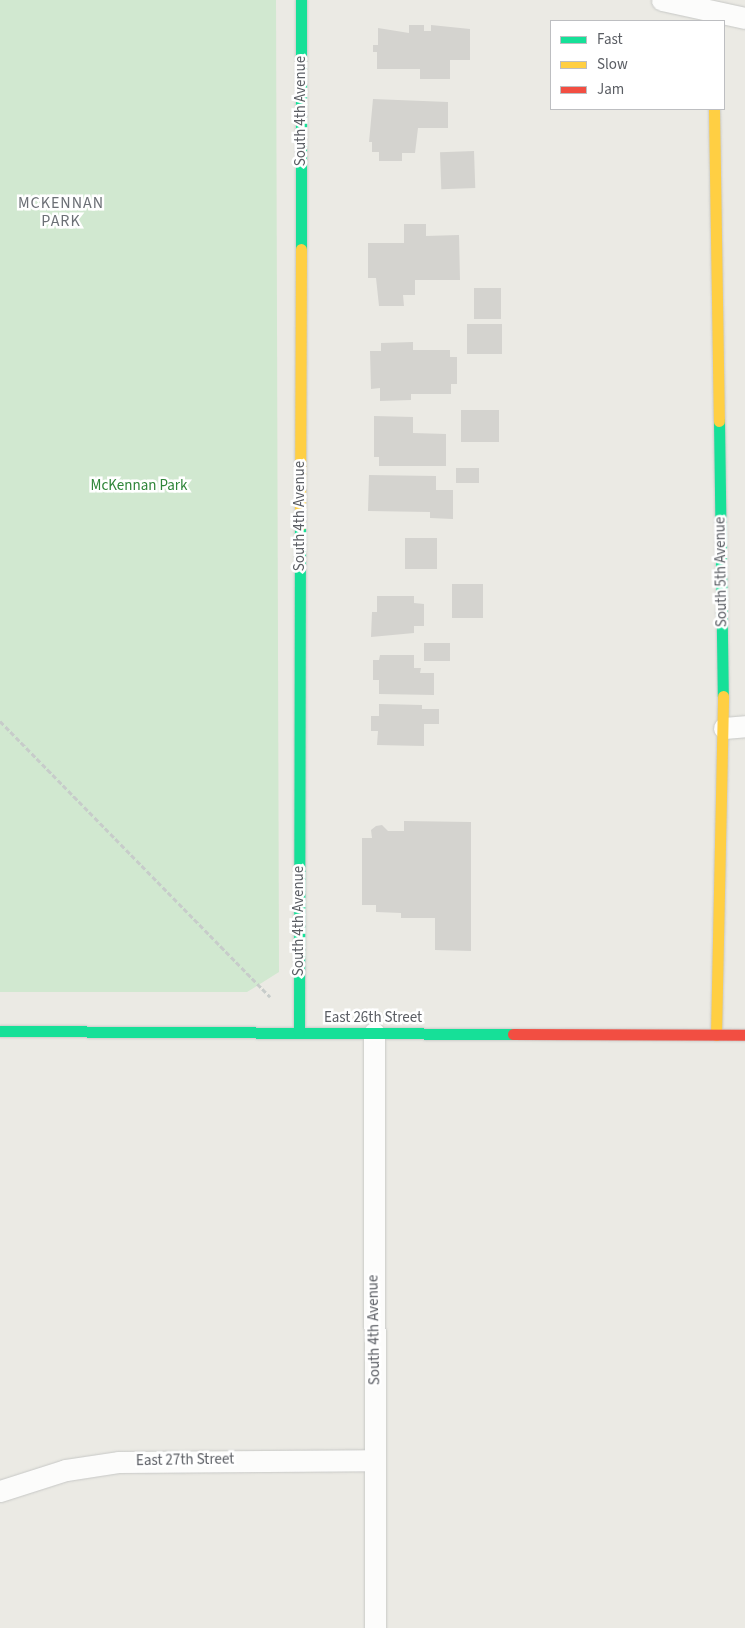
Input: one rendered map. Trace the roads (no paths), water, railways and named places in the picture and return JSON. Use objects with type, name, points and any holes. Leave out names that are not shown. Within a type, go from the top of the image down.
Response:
[{"type":"street","name":"South 4th Avenue","points":[[299,1032],[301,0]]},
{"type":"street","points":[[662,0],[745,18]]},
{"type":"street","name":"South 5th Avenue","points":[[714,110],[724,728],[716,1035]]},
{"type":"street","points":[[724,728],[745,726]]},
{"type":"street","name":"East 26th Street","points":[[0,1031],[745,1035]]},
{"type":"street","name":"South 4th Avenue","points":[[374,1033],[375,1628]]},
{"type":"street","name":"East 27th Street","points":[[0,1492],[66,1470],[119,1462],[375,1460]]},
{"type":"district","name":"MCKENNAN PARK","points":[[61,212]]},
{"type":"park label","name":"McKennan Park","points":[[139,486]]}]
